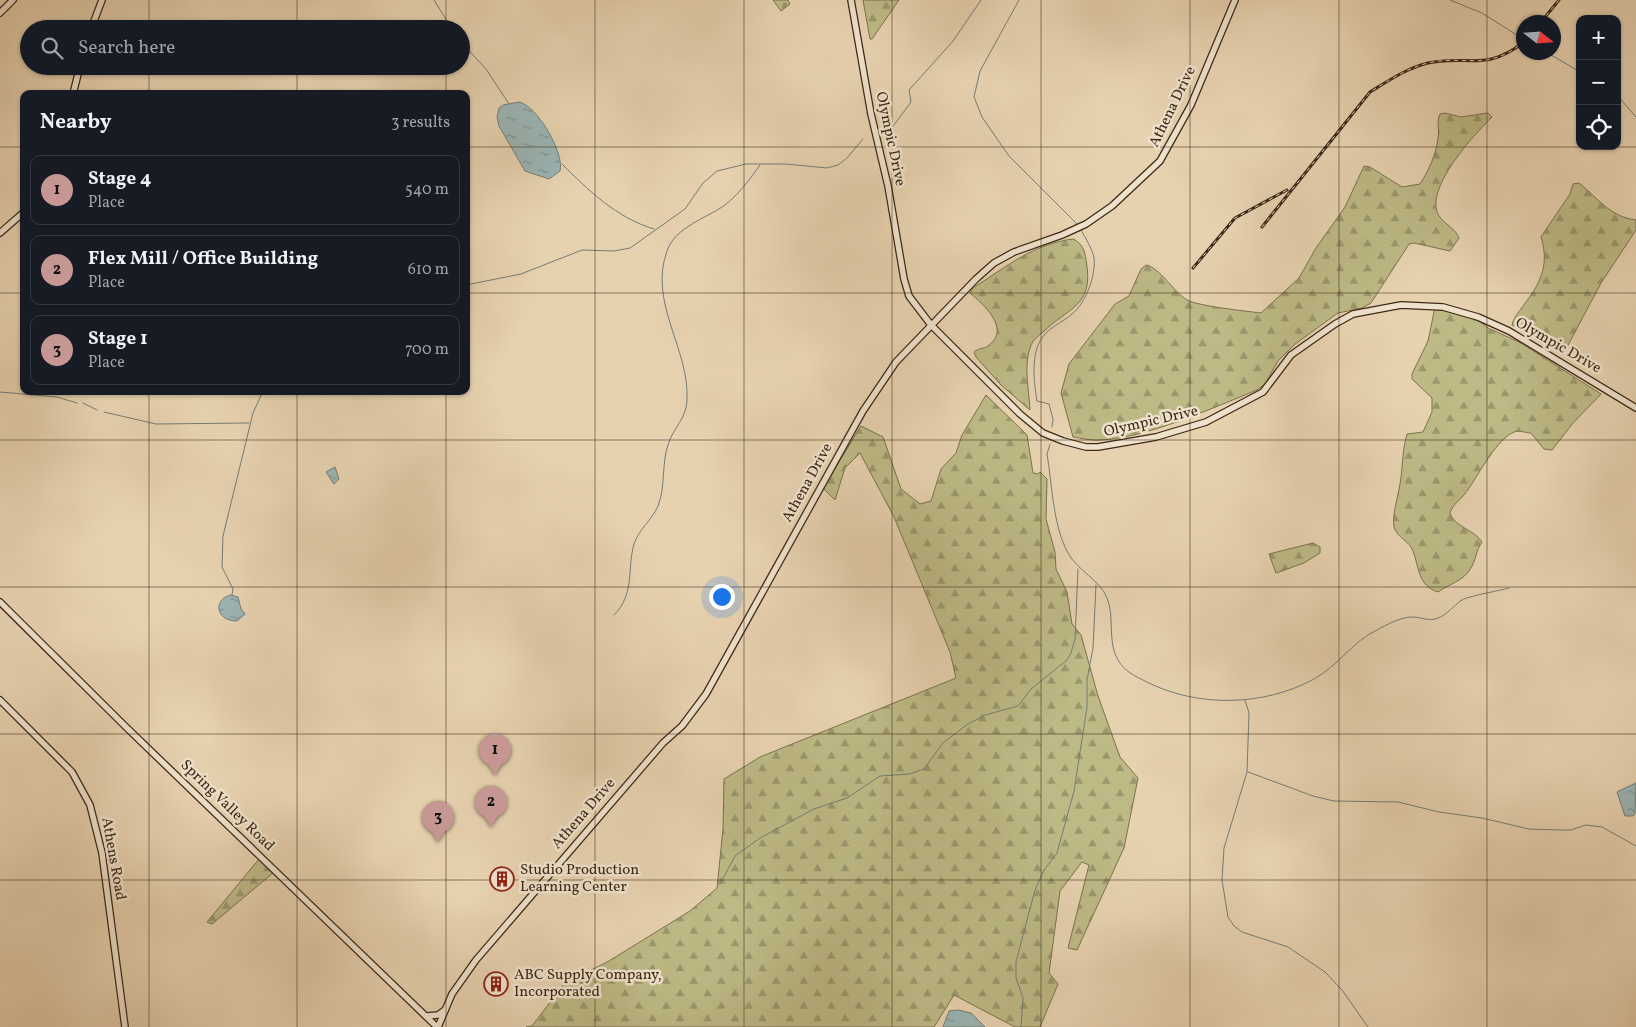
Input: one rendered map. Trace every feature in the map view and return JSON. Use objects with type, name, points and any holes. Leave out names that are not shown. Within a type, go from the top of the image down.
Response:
[{"type":"street","points":[[0,14],[13,0]]},
{"type":"street","points":[[94,20],[102,0]]},
{"type":"street","name":"Olympic Drive","points":[[851,0],[871,114],[888,186],[904,279],[914,305],[931,325],[1003,397],[1043,433],[1063,442],[1086,447],[1113,445],[1156,437],[1206,422],[1263,392],[1291,355],[1319,334],[1353,314],[1392,305],[1430,305],[1478,316],[1509,332],[1636,408]]},
{"type":"street","name":"Athena Drive","points":[[438,1027],[462,978],[496,934],[663,743],[682,726],[706,694],[872,395],[896,362],[994,263],[1014,252],[1062,235],[1086,224],[1112,206],[1160,160],[1191,104],[1235,0]]},
{"type":"street","points":[[74,90],[78,75]]},
{"type":"street","points":[[0,233],[20,216]]},
{"type":"street","name":"Spring Valley Road","points":[[0,602],[127,728],[438,1027]]},
{"type":"street","name":"Athens Road","points":[[0,700],[72,772],[90,805],[102,853],[125,1027]]},
{"type":"street","points":[[426,1016],[438,1015],[447,1008]]},
{"type":"green space","points":[[773,0],[788,0],[790,4],[781,11]]},
{"type":"green space","points":[[863,0],[899,0],[872,39],[870,39]]},
{"type":"green space","points":[[1445,113],[1461,117],[1488,113],[1492,117],[1454,161],[1439,188],[1436,201],[1437,212],[1459,238],[1450,251],[1414,243],[1409,244],[1371,303],[1362,308],[1338,313],[1295,344],[1278,361],[1265,384],[1257,390],[1179,421],[1137,434],[1097,440],[1073,437],[1061,393],[1069,364],[1115,304],[1129,296],[1141,269],[1146,265],[1156,270],[1187,300],[1222,308],[1261,313],[1299,278],[1316,248],[1345,207],[1364,166],[1370,167],[1402,187],[1420,184],[1436,150],[1440,114]]},
{"type":"green space","points":[[1579,183],[1612,211],[1636,220],[1636,230],[1601,283],[1566,349],[1561,351],[1532,333],[1512,325],[1540,279],[1544,263],[1541,237],[1570,194],[1573,184]]},
{"type":"green space","points":[[1073,239],[1081,245],[1085,253],[1088,276],[1087,288],[1077,304],[1037,337],[1031,345],[1027,361],[1030,410],[1001,385],[976,357],[974,352],[988,346],[995,339],[997,332],[993,317],[970,293],[973,288],[1020,257],[1045,246]]},
{"type":"green space","points":[[1435,307],[1477,319],[1488,328],[1521,343],[1601,394],[1573,423],[1552,450],[1544,449],[1531,433],[1519,431],[1512,433],[1498,445],[1450,513],[1456,522],[1482,542],[1478,548],[1473,565],[1464,576],[1438,592],[1431,589],[1423,581],[1411,548],[1394,527],[1394,511],[1407,434],[1423,432],[1432,412],[1432,398],[1412,379],[1412,374],[1428,341]]},
{"type":"green space","points":[[986,395],[1027,435],[1033,473],[1038,474],[1040,472],[1047,479],[1046,519],[1055,552],[1056,569],[1067,592],[1072,624],[1081,635],[1098,696],[1120,757],[1138,778],[1124,848],[1077,950],[1068,948],[1089,865],[1082,862],[1060,891],[1049,973],[1058,984],[1040,1027],[1015,1027],[954,995],[934,1027],[526,1027],[532,1026],[564,984],[609,961],[690,911],[717,888],[723,829],[724,779],[760,757],[956,678],[950,652],[894,517],[860,453],[845,468],[835,500],[823,488],[861,426],[883,437],[901,489],[920,504],[931,501],[941,469],[956,453],[962,435]]},
{"type":"green space","points":[[1313,543],[1320,547],[1320,553],[1304,563],[1276,573],[1269,554]]},
{"type":"green space","points":[[259,859],[273,873],[212,924],[207,922]]},
{"type":"water","points":[[519,102],[526,105],[542,121],[554,143],[558,154],[560,171],[549,179],[525,171],[499,126],[497,117],[499,108],[503,105]]},
{"type":"water","points":[[335,467],[339,479],[334,484],[326,472]]},
{"type":"water","points":[[231,595],[238,597],[241,609],[245,614],[237,621],[224,618],[219,610],[221,601]]},
{"type":"water","points":[[1636,783],[1635,813],[1633,816],[1625,816],[1617,792]]},
{"type":"water","points":[[958,1010],[971,1013],[985,1027],[943,1027],[949,1011]]},
{"type":"waterway","points":[[434,0],[446,20]]},
{"type":"waterway","points":[[891,129],[911,102],[909,90],[953,41],[981,0]]},
{"type":"waterway","points":[[1019,0],[980,71],[974,97],[982,117],[1009,156],[1077,224]]},
{"type":"waterway","points":[[1450,0],[1482,13],[1516,35]]},
{"type":"waterway","points":[[470,52],[486,69],[509,104]]},
{"type":"waterway","points":[[1560,60],[1576,70]]},
{"type":"waterway","points":[[1621,100],[1636,117]]},
{"type":"waterway","points":[[470,284],[521,274],[582,250],[614,251],[630,248],[685,209],[703,183],[717,171],[746,164],[786,164],[827,168],[838,165],[847,158],[863,139]]},
{"type":"waterway","points":[[562,164],[604,203],[628,218],[654,229]]},
{"type":"waterway","points":[[614,615],[621,607],[628,590],[634,544],[658,506],[667,450],[671,437],[682,418],[687,401],[682,363],[666,308],[663,289],[663,270],[667,251],[671,243],[684,229],[730,201],[760,165]]},
{"type":"waterway","points":[[1052,427],[1053,419],[1049,404],[1037,401],[1034,379],[1035,355],[1043,336],[1068,317],[1082,303],[1092,280],[1094,258],[1081,230]]},
{"type":"waterway","points":[[0,392],[20,394]]},
{"type":"waterway","points":[[34,395],[57,397],[77,403]]},
{"type":"waterway","points":[[232,595],[233,589],[222,567],[223,536],[253,413],[261,395]]},
{"type":"waterway","points":[[83,403],[97,410]]},
{"type":"waterway","points":[[104,412],[156,424],[249,423]]},
{"type":"waterway","points":[[1050,444],[1047,454],[1059,530],[1072,559],[1100,586],[1107,598],[1111,613],[1113,645],[1118,660],[1131,673],[1167,690],[1209,700],[1253,699],[1274,695],[1295,688],[1323,674],[1360,640],[1389,624],[1408,617],[1435,619],[1466,598],[1509,588]]},
{"type":"waterway","points":[[720,884],[735,856],[760,838],[814,809],[847,798],[880,776],[909,774],[924,769],[943,743],[968,724],[985,715],[1018,706],[1031,689],[1067,660],[1071,653],[1075,639],[1078,569]]},
{"type":"waterway","points":[[1021,1027],[1023,998],[1016,978],[1016,962],[1035,890],[1044,870],[1057,853],[1074,791],[1087,707],[1087,680],[1093,648],[1096,585]]},
{"type":"waterway","points":[[1245,700],[1249,713],[1247,772],[1224,848],[1222,880],[1228,917],[1234,926],[1242,932],[1288,947],[1325,972],[1342,990],[1368,1027]]},
{"type":"waterway","points":[[1248,772],[1313,796],[1334,801],[1398,802],[1439,812],[1482,818],[1529,829],[1571,830],[1586,825],[1602,827],[1636,846]]},
{"type":"railway","points":[[1547,15],[1559,0]]},
{"type":"railway","points":[[1262,227],[1370,92],[1398,75],[1420,65],[1454,60],[1487,60],[1498,57],[1516,47]]},
{"type":"railway","points":[[1193,268],[1235,218],[1287,190]]},
{"type":"place","name":"Stage 4","points":[[495,775]]},
{"type":"place","name":"Flex Mill / Office Building","points":[[491,827]]},
{"type":"place","name":"Stage 1","points":[[438,842]]},
{"type":"place","name":"Studio Production Learning Center","points":[[502,879]]},
{"type":"place","name":"ABC Supply Company, Incorporated","points":[[496,984]]}]
